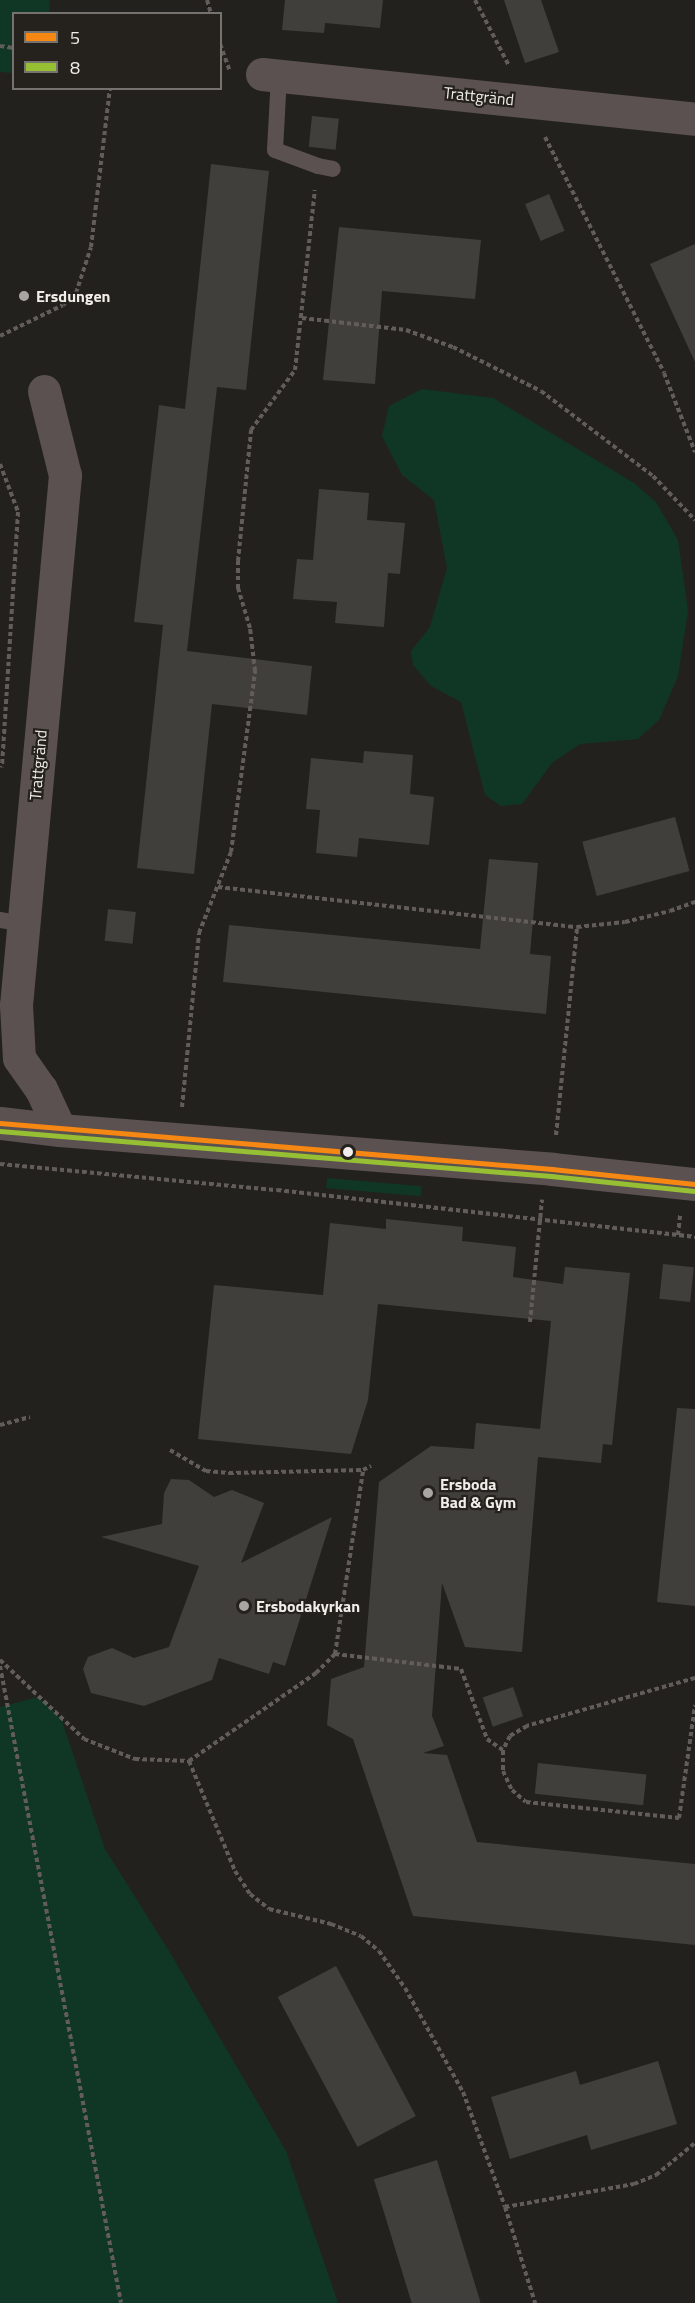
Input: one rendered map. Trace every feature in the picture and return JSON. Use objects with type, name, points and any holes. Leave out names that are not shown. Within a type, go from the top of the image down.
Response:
[{"type":"street","name":"Trattgränd","points":[[258,76],[695,119]]},
{"type":"street","name":"Trattgränd","points":[[44,391],[65,475],[12,922],[8,1004],[19,1058],[41,1089],[60,1130]]},
{"type":"street","points":[[0,1123],[178,1140],[552,1169],[695,1184]]},
{"type":"lane","points":[[258,76],[275,150],[326,167]]},
{"type":"path","points":[[476,0],[664,373],[695,452]]},
{"type":"path","points":[[222,46],[258,76]]},
{"type":"path","points":[[0,336],[63,305],[76,293],[91,247],[110,90]]},
{"type":"path","points":[[178,1140],[200,933],[231,852],[255,671],[250,628],[238,588],[238,561],[251,430],[295,370],[326,167]]},
{"type":"path","points":[[302,318],[406,330],[453,347],[541,391],[653,476],[695,520]]},
{"type":"path","points":[[0,464],[18,512],[2,773]]},
{"type":"path","points":[[218,887],[577,927],[625,922],[695,902]]},
{"type":"path","points":[[552,1169],[577,927]]},
{"type":"path","points":[[0,1164],[277,1190],[695,1237]]},
{"type":"path","points":[[678,1235],[680,1215]]},
{"type":"path","points":[[530,1322],[540,1220]]},
{"type":"path","points":[[0,1425],[30,1417]]},
{"type":"path","points":[[170,1450],[206,1471],[228,1473],[363,1470],[371,1466]]},
{"type":"path","points":[[0,1660],[84,1739],[135,1759],[189,1761],[316,1673],[335,1654],[363,1470]]},
{"type":"path","points":[[335,1654],[461,1669],[487,1739],[503,1750]]},
{"type":"path","points":[[0,1666],[121,2303]]},
{"type":"path","points":[[695,1678],[527,1726],[510,1736],[503,1750],[503,1771],[512,1790],[526,1802],[679,1818],[695,1705]]},
{"type":"path","points":[[189,1761],[235,1871],[250,1894],[268,1909],[332,1924],[361,1936],[379,1951],[399,1979],[463,2092],[505,2207],[535,2303]]},
{"type":"path","points":[[505,2207],[634,2184],[656,2175],[695,2143]]},
{"type":"green space","points":[[0,0],[50,0],[49,12],[12,12],[12,73],[0,72]]},
{"type":"green space","points":[[422,389],[493,398],[634,483],[656,502],[678,540],[688,611],[678,676],[659,720],[638,739],[580,744],[552,763],[522,804],[501,806],[485,795],[461,702],[431,686],[413,665],[411,651],[430,627],[447,568],[434,500],[402,475],[382,436],[389,406]]},
{"type":"green space","points":[[327,1178],[422,1186],[421,1196],[326,1188]]},
{"type":"green space","points":[[38,1697],[61,1718],[105,1849],[169,1951],[286,2151],[338,2303],[0,2303],[0,1707]]},
{"type":"building","points":[[285,0],[383,0],[380,28],[325,23],[324,33],[282,30]]},
{"type":"building","points":[[504,0],[541,0],[559,52],[525,63]]},
{"type":"building","points":[[312,116],[339,119],[336,150],[309,147]]},
{"type":"building","points":[[211,164],[269,171],[246,390],[217,387],[187,651],[312,666],[307,715],[212,704],[194,874],[137,868],[163,625],[134,622],[159,405],[185,409]]},
{"type":"building","points":[[549,194],[565,231],[541,241],[525,204]]},
{"type":"building","points":[[339,227],[481,240],[475,299],[382,291],[375,384],[323,380]]},
{"type":"building","points":[[695,244],[695,362],[650,264]]},
{"type":"building","points":[[319,489],[369,493],[367,520],[405,523],[400,574],[388,573],[384,627],[335,623],[337,602],[293,599],[297,559],[313,560]]},
{"type":"building","points":[[364,751],[413,755],[410,794],[434,797],[429,845],[359,838],[357,857],[316,853],[320,810],[306,809],[311,758],[363,763]]},
{"type":"building","points":[[675,817],[689,871],[597,896],[582,842]]},
{"type":"building","points":[[489,859],[538,863],[530,954],[551,956],[546,1014],[223,982],[229,925],[480,949]]},
{"type":"building","points":[[108,909],[136,912],[133,944],[105,941]]},
{"type":"building","points":[[386,1219],[463,1227],[462,1241],[516,1247],[513,1277],[563,1284],[565,1267],[630,1273],[612,1445],[603,1444],[601,1463],[538,1457],[522,1652],[465,1647],[442,1583],[432,1716],[444,1746],[423,1753],[447,1755],[477,1842],[695,1864],[695,1945],[413,1916],[353,1739],[327,1725],[331,1679],[364,1667],[379,1482],[431,1446],[474,1449],[476,1423],[540,1429],[551,1321],[378,1304],[368,1400],[351,1454],[198,1439],[214,1285],[323,1295],[330,1223],[386,1229]]},
{"type":"building","points":[[663,1264],[694,1267],[690,1302],[659,1299]]},
{"type":"building","points":[[677,1408],[695,1409],[695,1606],[657,1602]]},
{"type":"building","name":"Ersbodakyrkan","points":[[171,1479],[189,1480],[214,1497],[232,1490],[264,1503],[241,1563],[332,1517],[285,1666],[273,1662],[269,1674],[219,1658],[212,1680],[144,1706],[91,1693],[83,1669],[88,1657],[112,1648],[134,1658],[169,1647],[199,1566],[101,1537],[162,1524],[164,1493]]},
{"type":"building","points":[[513,1687],[523,1716],[493,1727],[483,1697]]},
{"type":"building","points":[[538,1763],[646,1774],[643,1805],[535,1794]]},
{"type":"building","points":[[336,1966],[416,2116],[358,2147],[278,1997]]},
{"type":"building","points":[[658,2061],[677,2124],[591,2150],[587,2135],[510,2159],[491,2097],[576,2071],[580,2085]]},
{"type":"building","points":[[437,2160],[481,2302],[412,2303],[374,2179]]},
{"type":"transit line","name":"5","points":[[0,1123],[552,1169],[695,1184]]},
{"type":"transit line","name":"8","points":[[0,1131],[551,1176],[694,1191]]},
{"type":"place","name":"Ersdungen","points":[[24,296]]},
{"type":"place","name":"Ersboda Bad & Gym","points":[[428,1493]]},
{"type":"place","name":"Ersbodakyrkan","points":[[244,1606]]}]
